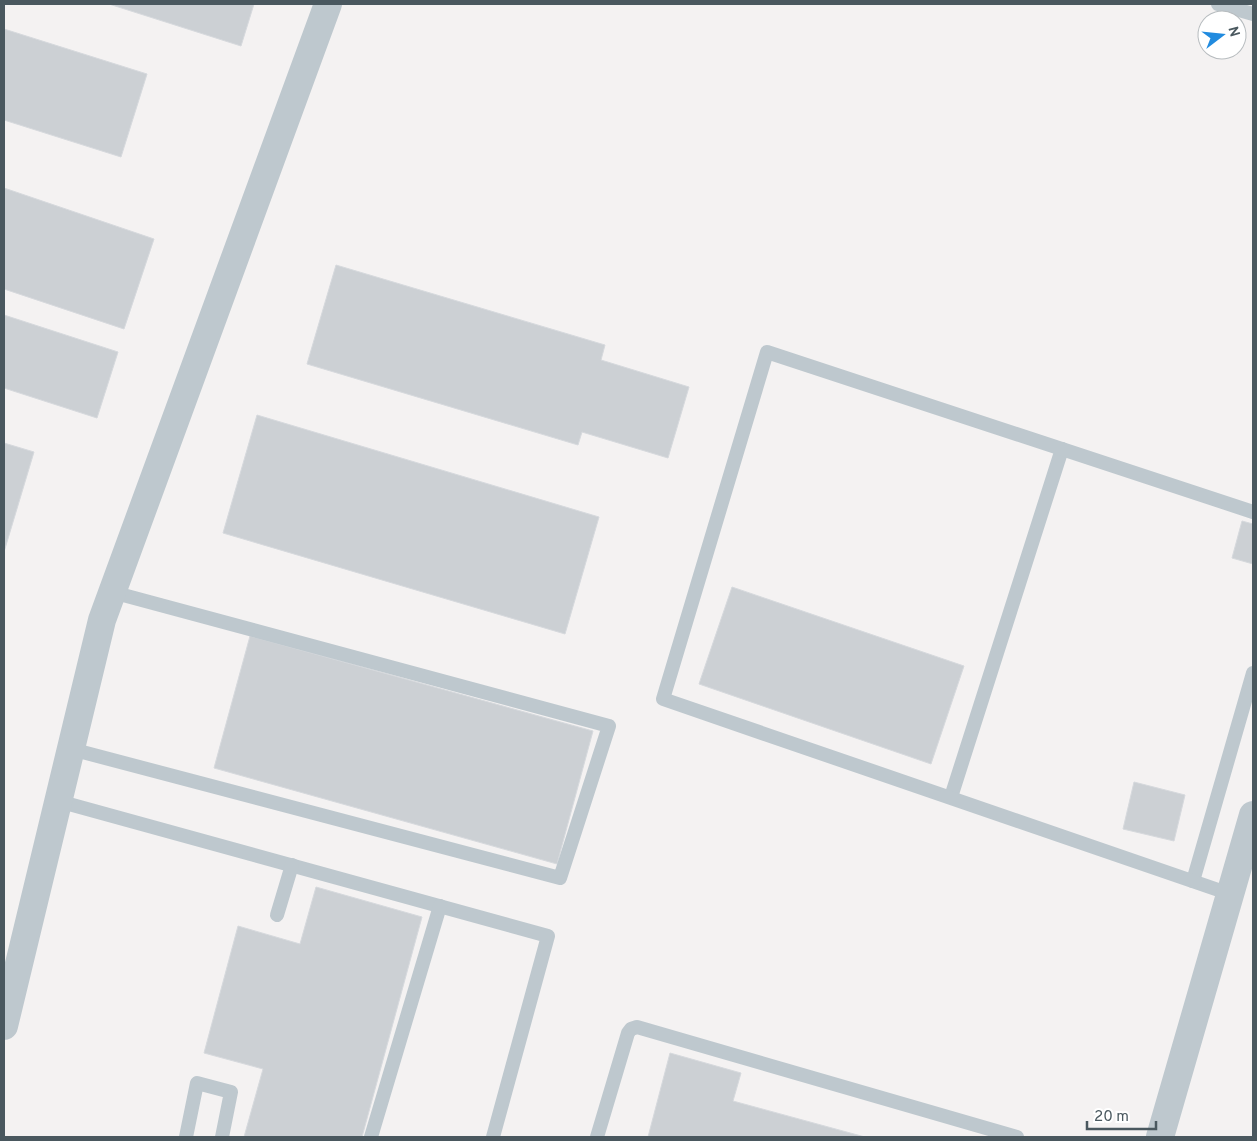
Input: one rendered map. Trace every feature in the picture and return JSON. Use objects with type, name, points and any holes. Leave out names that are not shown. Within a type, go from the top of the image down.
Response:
[{"type":"street","points":[[4,1026],[102,620],[328,4]]},
{"type":"street","points":[[1160,1137],[1253,815]]},
{"type":"lane","points":[[1218,4],[1253,14]]},
{"type":"lane","points":[[1230,894],[662,699],[767,352],[1253,512]]},
{"type":"lane","points":[[952,797],[1062,450]]},
{"type":"lane","points":[[71,749],[560,878],[609,726],[112,592]]},
{"type":"lane","points":[[1193,881],[1253,673]]},
{"type":"lane","points":[[58,801],[548,936],[493,1137]]},
{"type":"lane","points":[[276,915],[292,865]]},
{"type":"lane","points":[[371,1137],[440,906]]},
{"type":"lane","points":[[597,1137],[628,1033],[631,1029],[637,1027],[1017,1137]]},
{"type":"lane","points":[[186,1137],[197,1083],[231,1092],[222,1137]]},
{"type":"building","points":[[109,4],[254,4],[241,46]]},
{"type":"building","points":[[4,29],[147,74],[121,157],[4,120]]},
{"type":"building","points":[[4,188],[154,239],[124,329],[4,289]]},
{"type":"building","points":[[336,265],[605,345],[601,360],[689,387],[668,458],[582,432],[578,445],[307,364]]},
{"type":"building","points":[[4,315],[118,352],[97,418],[4,388]]},
{"type":"building","points":[[257,415],[599,517],[565,634],[223,533]]},
{"type":"building","points":[[4,443],[34,452],[4,552]]},
{"type":"building","points":[[1242,521],[1253,524],[1253,564],[1232,558]]},
{"type":"building","points":[[732,587],[964,666],[931,764],[699,684]]},
{"type":"building","points":[[250,636],[593,731],[557,864],[214,768]]},
{"type":"building","points":[[1134,782],[1185,795],[1174,841],[1123,829]]},
{"type":"building","points":[[316,887],[422,917],[362,1137],[244,1137],[263,1069],[204,1053],[238,926],[300,944]]},
{"type":"building","points":[[670,1053],[741,1073],[733,1101],[865,1137],[648,1137]]}]
